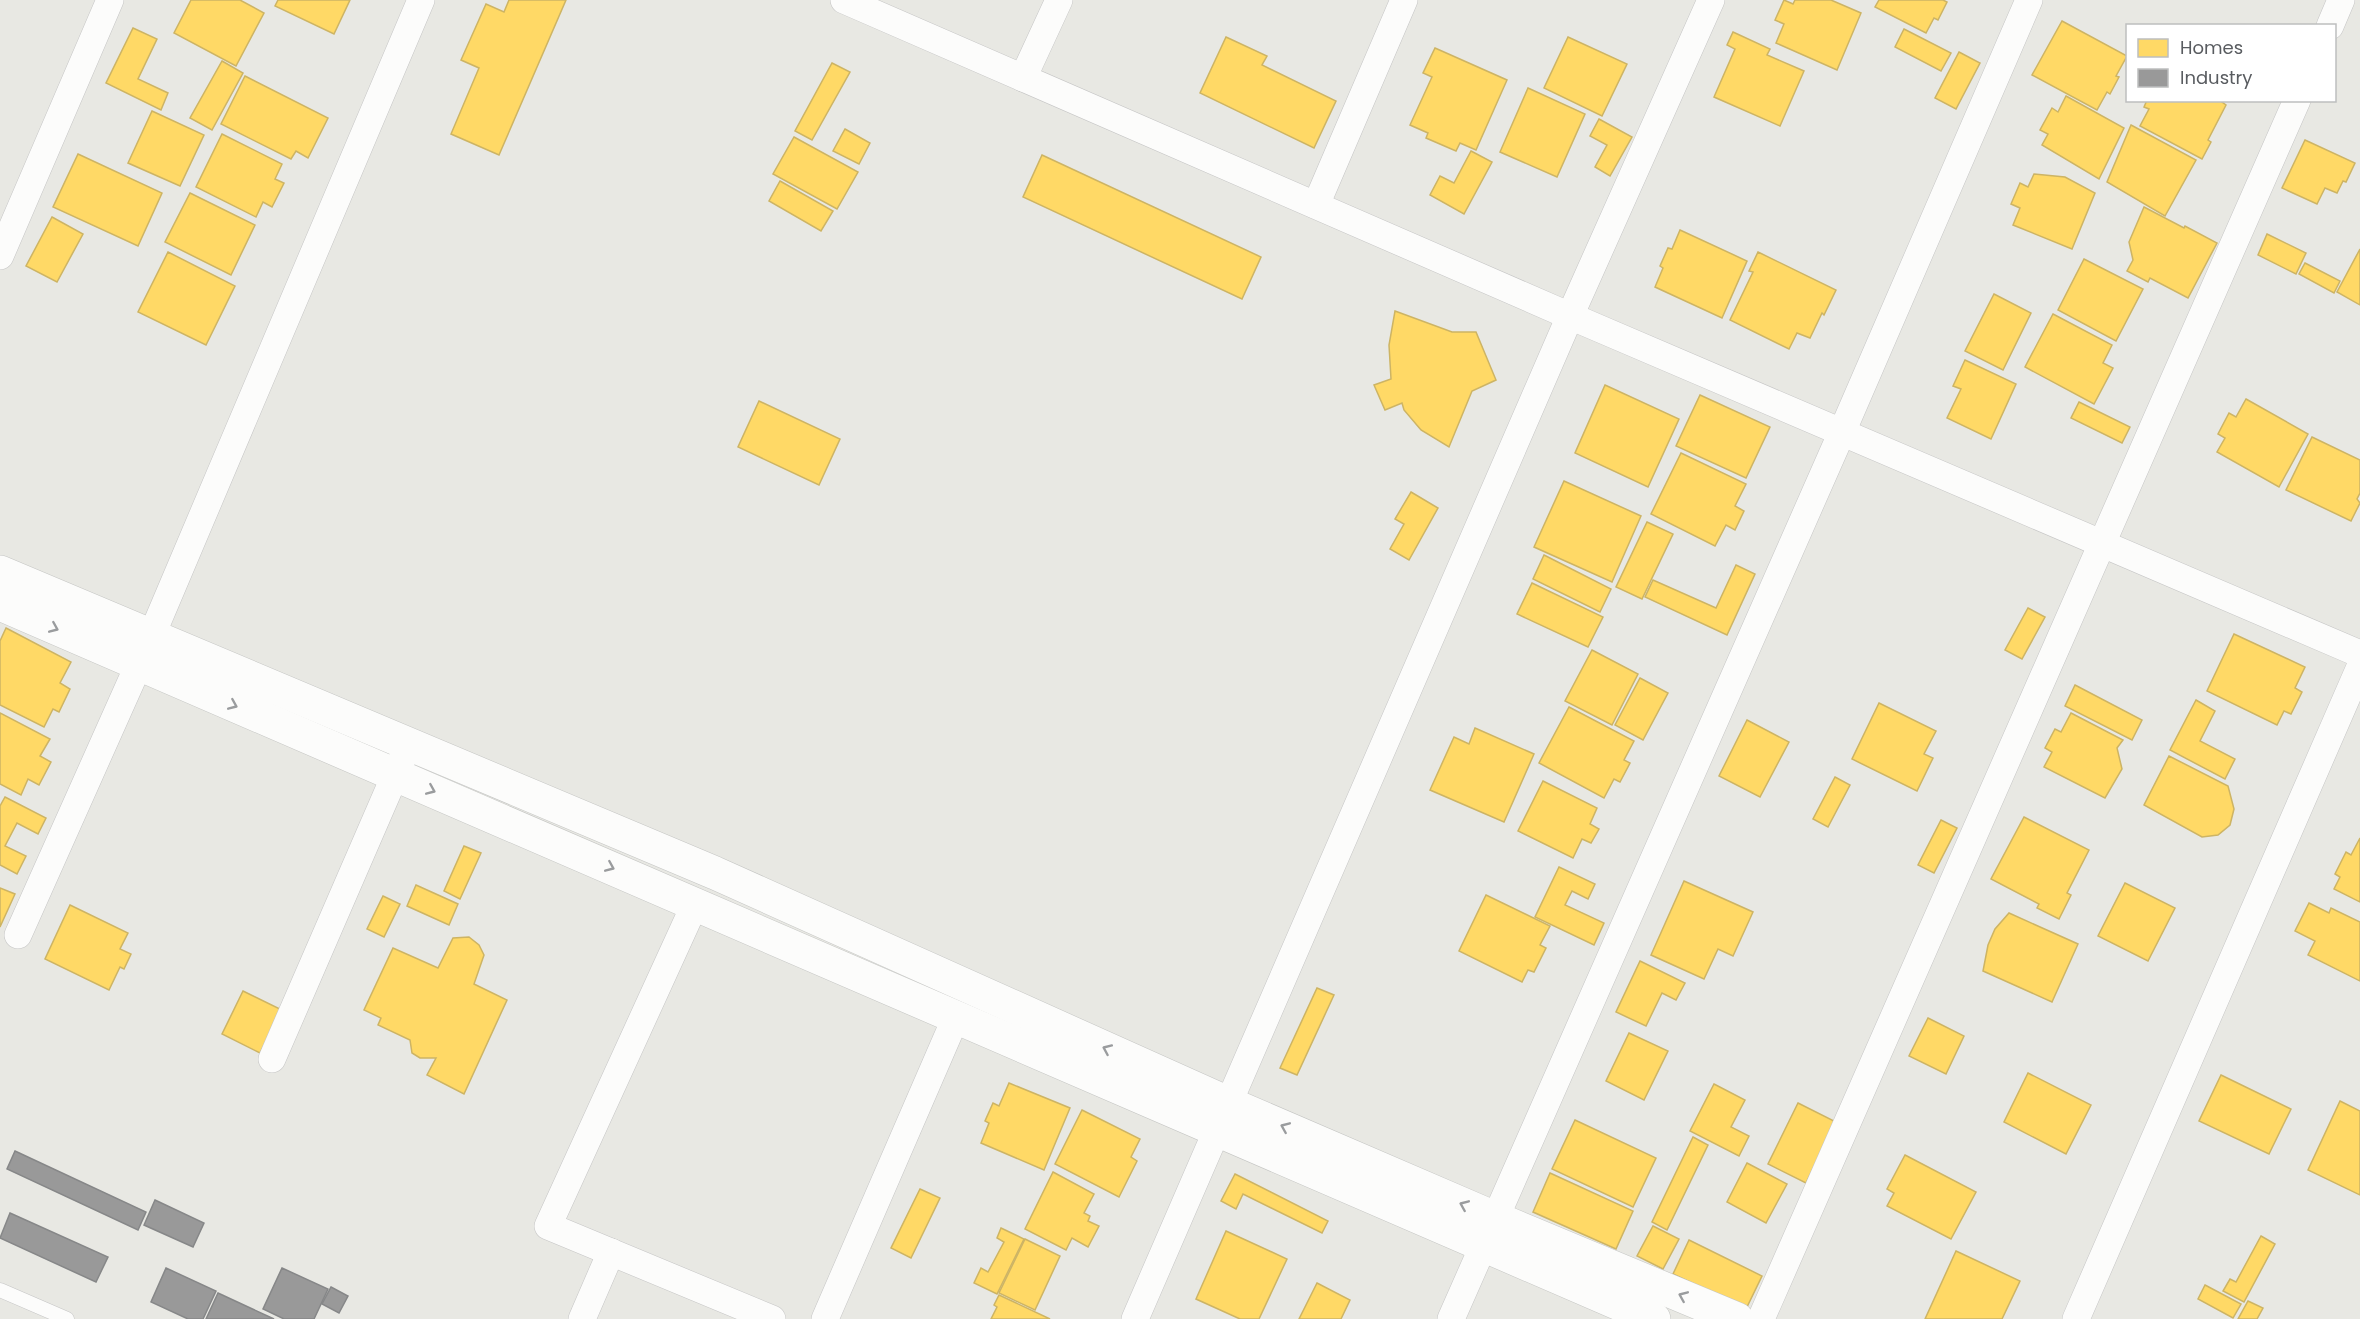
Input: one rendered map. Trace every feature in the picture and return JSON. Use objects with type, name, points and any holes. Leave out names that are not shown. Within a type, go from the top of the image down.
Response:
[{"type":"main road","points":[[0,572],[145,651],[395,775],[956,1017],[1222,1116]]},
{"type":"main road","points":[[0,604],[145,651],[408,744],[715,873],[1222,1116],[1489,1232],[1737,1319]]},
{"type":"main road","points":[[1489,1232],[1654,1319]]},
{"type":"street","points":[[0,256],[110,0]]},
{"type":"street","points":[[18,935],[145,651],[421,0]]},
{"type":"street","points":[[844,0],[1570,316],[2360,654]]},
{"type":"street","points":[[1023,78],[1059,0]]},
{"type":"street","points":[[1316,205],[1404,0]]},
{"type":"street","points":[[1135,1319],[1570,316],[1711,0]]},
{"type":"street","points":[[1451,1319],[1842,432],[2029,0]]},
{"type":"street","points":[[2331,24],[2341,0]]},
{"type":"street","points":[[1761,1319],[2296,102]]},
{"type":"street","points":[[2076,1319],[2360,667]]},
{"type":"street","points":[[272,1059],[408,744]]},
{"type":"street","points":[[695,904],[548,1226],[772,1319]]},
{"type":"street","points":[[825,1319],[956,1017]]},
{"type":"street","points":[[582,1319],[611,1252]]},
{"type":"lane","points":[[0,1290],[67,1319]]},
{"type":"building: Homes","points":[[191,0],[240,0],[264,13],[236,66],[174,33]]},
{"type":"building: Homes","points":[[278,0],[350,0],[334,34],[275,6]]},
{"type":"building: Homes","points":[[509,0],[566,0],[499,155],[451,134],[479,68],[461,60],[486,4],[504,12]]},
{"type":"building: Homes","points":[[1784,0],[1793,4],[1795,0],[1831,0],[1861,13],[1837,70],[1776,43],[1784,24],[1775,20]]},
{"type":"building: Homes","points":[[1879,0],[1943,0],[1947,2],[1938,20],[1934,18],[1926,33],[1875,7]]},
{"type":"building: Homes","points":[[2062,21],[2126,55],[2110,94],[2107,92],[2097,110],[2032,75]]},
{"type":"building: Homes","points":[[133,28],[157,39],[138,79],[168,93],[161,110],[106,83]]},
{"type":"building: Homes","points":[[1904,29],[1951,53],[1941,71],[1895,47]]},
{"type":"building: Homes","points":[[1733,32],[1770,49],[1767,55],[1804,71],[1780,126],[1714,97],[1735,49],[1727,45]]},
{"type":"building: Homes","points":[[1226,37],[1267,56],[1262,65],[1336,101],[1314,148],[1200,93]]},
{"type":"building: Homes","points":[[1568,37],[1627,64],[1602,116],[1544,88]]},
{"type":"building: Homes","points":[[1435,48],[1507,80],[1476,150],[1460,143],[1456,151],[1426,138],[1428,133],[1410,125],[1432,77],[1423,73]]},
{"type":"building: Homes","points":[[1959,52],[1980,63],[1956,109],[1935,98]]},
{"type":"building: Homes","points":[[222,61],[243,73],[212,130],[190,118]]},
{"type":"building: Homes","points":[[832,63],[850,72],[812,140],[795,131]]},
{"type":"building: Homes","points":[[245,76],[328,118],[308,158],[296,151],[291,159],[221,124]]},
{"type":"building: Homes","points":[[1528,88],[1585,114],[1557,177],[1500,152]]},
{"type":"building: Homes","points":[[2066,96],[2124,128],[2099,179],[2042,145],[2048,134],[2040,130],[2052,108],[2058,112]]},
{"type":"building: Homes","points":[[2146,102],[2222,102],[2226,105],[2208,140],[2211,142],[2202,159],[2140,126],[2149,109],[2144,107]]},
{"type":"building: Homes","points":[[152,111],[204,135],[180,186],[128,163]]},
{"type":"building: Homes","points":[[1599,119],[1632,137],[1610,176],[1595,167],[1607,145],[1590,136]]},
{"type":"building: Homes","points":[[2131,125],[2196,160],[2165,216],[2107,182]]},
{"type":"building: Homes","points":[[845,129],[870,143],[859,164],[833,151]]},
{"type":"building: Homes","points":[[222,134],[282,164],[275,179],[284,183],[272,207],[263,202],[256,217],[196,187]]},
{"type":"building: Homes","points":[[794,137],[858,172],[837,209],[773,174]]},
{"type":"building: Homes","points":[[2305,140],[2355,163],[2346,182],[2343,181],[2337,193],[2325,188],[2317,204],[2282,188]]},
{"type":"building: Homes","points":[[1471,151],[1492,162],[1464,214],[1430,195],[1440,176],[1454,183]]},
{"type":"building: Homes","points":[[78,154],[162,193],[138,246],[53,207]]},
{"type":"building: Homes","points":[[1042,155],[1261,257],[1242,299],[1023,197]]},
{"type":"building: Homes","points":[[2034,174],[2065,177],[2095,193],[2072,249],[2013,225],[2020,208],[2011,204],[2020,183],[2028,187]]},
{"type":"building: Homes","points":[[780,181],[833,211],[821,231],[769,201]]},
{"type":"building: Homes","points":[[190,193],[255,225],[231,275],[165,242]]},
{"type":"building: Homes","points":[[2144,207],[2217,243],[2188,298],[2150,278],[2148,282],[2127,271],[2133,260],[2129,242]]},
{"type":"building: Homes","points":[[52,217],[83,234],[57,282],[26,266]]},
{"type":"building: Homes","points":[[1680,230],[1747,261],[1722,318],[1655,287],[1663,268],[1660,266],[1668,248],[1672,249]]},
{"type":"building: Homes","points":[[2267,234],[2306,253],[2296,274],[2258,255]]},
{"type":"building: Homes","points":[[2360,249],[2360,305],[2337,292]]},
{"type":"building: Homes","points":[[168,252],[235,286],[206,345],[138,312]]},
{"type":"building: Homes","points":[[1758,252],[1836,290],[1810,338],[1797,333],[1789,349],[1730,320],[1753,272],[1749,271]]},
{"type":"building: Homes","points":[[2084,259],[2143,289],[2116,341],[2058,310]]},
{"type":"building: Homes","points":[[2305,263],[2340,281],[2334,293],[2299,274]]},
{"type":"building: Homes","points":[[1994,294],[2031,313],[2003,370],[1965,351]]},
{"type":"building: Homes","points":[[1395,311],[1452,332],[1476,332],[1496,380],[1472,391],[1449,447],[1421,430],[1404,410],[1402,403],[1385,410],[1374,385],[1391,379],[1389,345]]},
{"type":"building: Homes","points":[[2053,314],[2112,345],[2103,363],[2113,368],[2094,404],[2025,367]]},
{"type":"building: Homes","points":[[1965,360],[2016,384],[1991,439],[1947,418],[1961,389],[1953,386]]},
{"type":"building: Homes","points":[[1605,385],[1679,419],[1648,487],[1575,453]]},
{"type":"building: Homes","points":[[1700,395],[1770,427],[1746,478],[1676,446]]},
{"type":"building: Homes","points":[[2246,399],[2308,434],[2279,487],[2217,452],[2225,438],[2218,434],[2229,413],[2236,417]]},
{"type":"building: Homes","points":[[759,401],[840,439],[819,485],[738,447]]},
{"type":"building: Homes","points":[[2079,402],[2130,427],[2122,443],[2071,418]]},
{"type":"building: Homes","points":[[2312,437],[2360,460],[2360,493],[2357,499],[2360,503],[2351,521],[2286,490]]},
{"type":"building: Homes","points":[[1681,453],[1746,484],[1735,506],[1744,511],[1735,530],[1726,525],[1715,546],[1651,514]]},
{"type":"building: Homes","points":[[1564,481],[1641,516],[1612,582],[1534,547]]},
{"type":"building: Homes","points":[[1411,492],[1438,508],[1409,560],[1390,549],[1404,524],[1395,519]]},
{"type":"building: Homes","points":[[1647,522],[1673,534],[1642,599],[1616,587]]},
{"type":"building: Homes","points":[[1544,555],[1611,589],[1600,612],[1533,579]]},
{"type":"building: Homes","points":[[1736,565],[1755,574],[1727,635],[1645,597],[1653,580],[1716,608]]},
{"type":"building: Homes","points":[[1532,583],[1603,617],[1588,647],[1517,614]]},
{"type":"building: Homes","points":[[2028,608],[2045,617],[2022,659],[2005,650]]},
{"type":"building: Homes","points":[[6,628],[71,662],[60,683],[70,689],[59,712],[53,709],[44,727],[0,705],[0,641]]},
{"type":"building: Homes","points":[[2234,634],[2305,667],[2295,688],[2302,692],[2291,714],[2284,711],[2277,725],[2207,691]]},
{"type":"building: Homes","points":[[1592,650],[1638,674],[1612,725],[1565,701]]},
{"type":"building: Homes","points":[[1640,678],[1668,693],[1643,740],[1615,725]]},
{"type":"building: Homes","points":[[2075,685],[2142,720],[2132,740],[2065,706]]},
{"type":"building: Homes","points":[[2196,700],[2215,711],[2200,741],[2235,759],[2225,779],[2170,750]]},
{"type":"building: Homes","points":[[1879,703],[1936,731],[1924,754],[1933,758],[1917,791],[1852,759]]},
{"type":"building: Homes","points":[[1569,707],[1634,741],[1624,760],[1630,763],[1620,782],[1614,779],[1604,798],[1539,763]]},
{"type":"building: Homes","points":[[0,713],[50,739],[40,756],[51,762],[39,785],[28,779],[21,795],[0,784]]},
{"type":"building: Homes","points":[[2071,713],[2123,740],[2117,748],[2122,769],[2105,798],[2044,767],[2052,752],[2045,748],[2055,729],[2061,732]]},
{"type":"building: Homes","points":[[1747,720],[1789,742],[1760,797],[1719,776]]},
{"type":"building: Homes","points":[[1475,728],[1534,754],[1504,822],[1430,790],[1454,737],[1469,744]]},
{"type":"building: Homes","points":[[2169,756],[2228,786],[2234,809],[2230,825],[2218,835],[2202,837],[2144,805]]},
{"type":"building: Homes","points":[[1835,777],[1850,785],[1828,827],[1813,819]]},
{"type":"building: Homes","points":[[1543,781],[1597,808],[1590,824],[1599,829],[1591,843],[1582,839],[1573,858],[1518,831]]},
{"type":"building: Homes","points":[[5,797],[46,818],[38,834],[17,823],[5,846],[26,856],[17,874],[0,865],[0,806]]},
{"type":"building: Homes","points":[[2024,817],[2089,850],[2067,893],[2071,895],[2059,919],[2037,908],[2039,904],[1991,879]]},
{"type":"building: Homes","points":[[1941,820],[1957,828],[1934,873],[1918,865]]},
{"type":"building: Homes","points":[[2360,838],[2360,902],[2334,889],[2340,877],[2335,874],[2346,852],[2351,855]]},
{"type":"building: Homes","points":[[464,846],[481,853],[460,899],[444,891]]},
{"type":"building: Homes","points":[[1559,867],[1595,884],[1588,899],[1572,891],[1565,905],[1604,923],[1594,945],[1535,917]]},
{"type":"building: Homes","points":[[1684,881],[1753,912],[1733,956],[1718,949],[1704,979],[1651,955]]},
{"type":"building: Homes","points":[[2125,883],[2175,908],[2148,961],[2098,936]]},
{"type":"building: Homes","points":[[416,885],[458,904],[449,925],[407,906]]},
{"type":"building: Homes","points":[[0,888],[15,894],[0,927]]},
{"type":"building: Homes","points":[[1486,895],[1550,926],[1540,945],[1546,948],[1534,972],[1528,970],[1522,982],[1459,951]]},
{"type":"building: Homes","points":[[383,896],[400,904],[384,937],[367,929]]},
{"type":"building: Homes","points":[[2309,903],[2329,913],[2331,908],[2360,922],[2360,981],[2308,955],[2315,941],[2295,931]]},
{"type":"building: Homes","points":[[70,905],[128,933],[120,949],[131,954],[124,969],[120,967],[109,990],[45,959]]},
{"type":"building: Homes","points":[[2009,913],[2078,944],[2052,1002],[1983,971],[1988,945],[1995,929]]},
{"type":"building: Homes","points":[[469,937],[479,945],[484,955],[474,984],[507,1000],[464,1094],[427,1075],[436,1058],[420,1058],[412,1053],[410,1040],[378,1025],[381,1018],[364,1010],[393,948],[438,968],[453,938]]},
{"type":"building: Homes","points":[[1640,961],[1685,983],[1676,1000],[1662,993],[1646,1026],[1616,1012]]},
{"type":"building: Homes","points":[[1317,988],[1334,995],[1297,1075],[1280,1068]]},
{"type":"building: Homes","points":[[243,991],[282,1010],[260,1053],[222,1034]]},
{"type":"building: Homes","points":[[1928,1018],[1964,1036],[1946,1074],[1909,1056]]},
{"type":"building: Homes","points":[[1629,1033],[1668,1051],[1644,1100],[1606,1081]]},
{"type":"building: Homes","points":[[2028,1073],[2091,1105],[2066,1154],[2004,1122]]},
{"type":"building: Homes","points":[[2221,1075],[2291,1109],[2269,1154],[2199,1121]]},
{"type":"building: Homes","points":[[1009,1083],[1070,1108],[1044,1170],[981,1143],[989,1123],[985,1121],[993,1103],[999,1106]]},
{"type":"building: Homes","points":[[1714,1084],[1745,1100],[1731,1127],[1749,1136],[1739,1156],[1690,1131]]},
{"type":"building: Homes","points":[[2340,1101],[2360,1111],[2360,1195],[2308,1170]]},
{"type":"building: Homes","points":[[1798,1103],[1836,1122],[1806,1183],[1768,1164]]},
{"type":"building: Homes","points":[[1082,1110],[1140,1139],[1131,1157],[1137,1161],[1119,1197],[1055,1164]]},
{"type":"building: Homes","points":[[1575,1120],[1656,1158],[1633,1207],[1552,1169]]},
{"type":"building: Homes","points":[[1693,1137],[1708,1145],[1667,1230],[1652,1222]]},
{"type":"building: Homes","points":[[1905,1155],[1976,1192],[1951,1239],[1887,1206],[1894,1193],[1887,1189]]},
{"type":"building: Homes","points":[[1747,1163],[1787,1184],[1766,1223],[1727,1202]]},
{"type":"building: Homes","points":[[1053,1172],[1094,1194],[1084,1213],[1090,1216],[1088,1221],[1099,1226],[1088,1247],[1072,1238],[1066,1250],[1025,1229]]},
{"type":"building: Homes","points":[[1550,1173],[1633,1211],[1616,1249],[1533,1212]]},
{"type":"building: Homes","points":[[1235,1174],[1328,1221],[1322,1233],[1243,1194],[1236,1209],[1221,1201]]},
{"type":"building: Homes","points":[[920,1189],[940,1198],[911,1258],[891,1248]]},
{"type":"building: Homes","points":[[1653,1226],[1679,1239],[1663,1269],[1637,1256]]},
{"type":"building: Homes","points":[[1001,1228],[1024,1239],[997,1294],[974,1283],[981,1268],[988,1272],[1004,1242],[997,1238]]},
{"type":"building: Homes","points":[[1226,1231],[1287,1259],[1259,1319],[1240,1319],[1196,1299]]},
{"type":"building: Homes","points":[[2261,1236],[2275,1244],[2244,1302],[2223,1291],[2230,1279],[2236,1282]]},
{"type":"building: Homes","points":[[1025,1239],[1060,1256],[1035,1310],[999,1293]]},
{"type":"building: Homes","points":[[1689,1240],[1762,1276],[1746,1309],[1673,1274]]},
{"type":"building: Homes","points":[[1956,1251],[2020,1281],[2002,1319],[1925,1319]]},
{"type":"building: Homes","points":[[1317,1283],[1350,1300],[1341,1319],[1299,1319]]},
{"type":"building: Homes","points":[[2205,1285],[2241,1304],[2233,1318],[2198,1299]]},
{"type":"building: Homes","points":[[999,1295],[1050,1319],[991,1319],[997,1307],[994,1305]]},
{"type":"building: Homes","points":[[2248,1301],[2263,1308],[2257,1319],[2238,1319]]},
{"type":"building: Industry","points":[[15,1151],[146,1212],[138,1230],[7,1169]]},
{"type":"building: Industry","points":[[155,1200],[204,1223],[193,1247],[144,1225]]},
{"type":"building: Industry","points":[[10,1213],[108,1257],[96,1282],[0,1238]]},
{"type":"building: Industry","points":[[166,1268],[216,1291],[203,1319],[188,1319],[151,1302]]},
{"type":"building: Industry","points":[[282,1268],[328,1289],[314,1319],[284,1319],[263,1309]]},
{"type":"building: Industry","points":[[331,1287],[348,1296],[339,1313],[322,1304]]},
{"type":"building: Industry","points":[[218,1293],[274,1319],[206,1319]]}]
